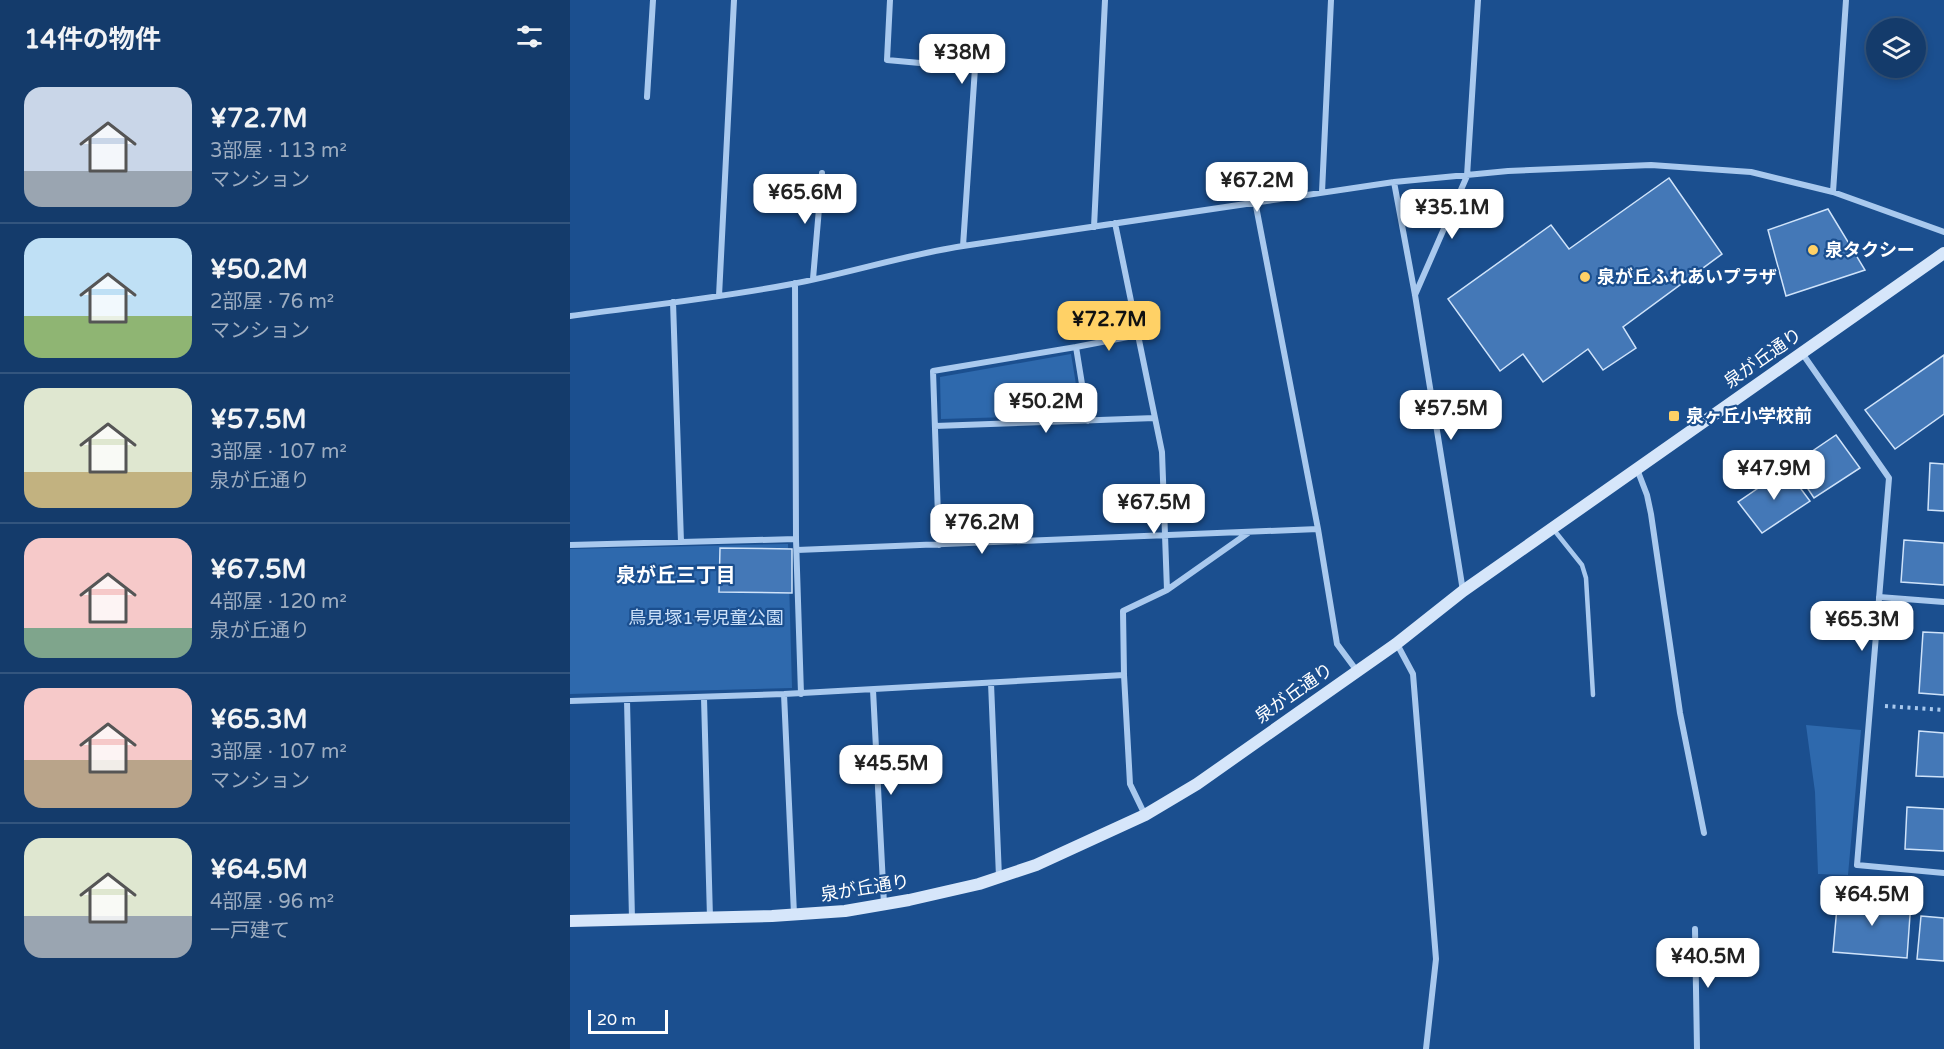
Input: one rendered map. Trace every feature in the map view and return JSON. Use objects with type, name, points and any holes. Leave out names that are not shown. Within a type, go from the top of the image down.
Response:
[{"type":"street","points":[[647,97],[652,0]]},
{"type":"street","points":[[719,296],[734,0]]},
{"type":"street","points":[[890,0],[887,60],[975,68],[963,246]]},
{"type":"street","points":[[1094,227],[1105,0]]},
{"type":"street","points":[[1322,192],[1330,0]]},
{"type":"street","points":[[1415,295],[1467,176],[1478,0]]},
{"type":"street","points":[[1833,192],[1846,0]]},
{"type":"street","points":[[570,316],[719,296],[795,283],[926,252],[963,246],[1255,201],[1394,182],[1508,171],[1651,165],[1752,172],[1833,192],[1944,232]]},
{"type":"street","points":[[813,279],[822,173]]},
{"type":"street","points":[[1394,182],[1415,295],[1463,591]]},
{"type":"street","points":[[1255,201],[1318,529],[1337,644],[1357,670]]},
{"type":"street","points":[[1115,223],[1162,453],[1167,590]]},
{"type":"street","name":"泉が丘通り","points":[[570,921],[794,915],[846,911],[884,904],[999,878],[1036,865],[1145,815],[1197,784],[1396,644],[1463,591],[1944,253]]},
{"type":"street","points":[[795,283],[796,538],[801,694]]},
{"type":"street","points":[[673,302],[681,542]]},
{"type":"street","points":[[939,545],[933,371],[1138,335]]},
{"type":"street","points":[[1076,346],[1088,421]]},
{"type":"street","points":[[1802,353],[1889,478],[1857,865],[1944,873]]},
{"type":"street","points":[[935,426],[1155,418]]},
{"type":"street","points":[[1637,469],[1647,495],[1659,557],[1667,633],[1704,834]]},
{"type":"street","points":[[797,550],[1318,529]]},
{"type":"street","points":[[1145,815],[1130,784],[1123,611],[1167,590],[1249,532]]},
{"type":"street","points":[[570,545],[796,538]]},
{"type":"street","points":[[1879,597],[1944,602]]},
{"type":"street","points":[[1396,644],[1413,674],[1436,959],[1426,1049]]},
{"type":"street","points":[[570,701],[801,694],[1124,675]]},
{"type":"street","points":[[991,683],[999,878]]},
{"type":"street","points":[[873,690],[884,904]]},
{"type":"street","points":[[784,694],[794,915]]},
{"type":"street","points":[[704,698],[710,918]]},
{"type":"street","points":[[627,700],[632,920]]},
{"type":"street","points":[[1695,929],[1696,1049]]},
{"type":"lane","points":[[1552,528],[1582,565],[1586,578],[1593,695]]},
{"type":"path","points":[[1870,705],[1944,710]]},
{"type":"green space","points":[[1071,354],[1081,415],[941,419],[940,377]]},
{"type":"green space","name":"鳥見塚1号児童公園","points":[[788,544],[792,688],[570,694],[570,549]]},
{"type":"green space","points":[[1806,725],[1861,730],[1848,875],[1818,874],[1815,792]]},
{"type":"building","name":"泉が丘ふれあいプラザ","points":[[1669,178],[1722,254],[1623,327],[1636,348],[1603,370],[1588,349],[1543,382],[1523,354],[1500,371],[1448,299],[1551,225],[1569,249]]},
{"type":"building","name":"泉タクシー","points":[[1828,209],[1865,270],[1786,296],[1768,230]]},
{"type":"building","points":[[1944,355],[1944,414],[1895,449],[1865,410]]},
{"type":"building","points":[[1836,435],[1860,468],[1814,498],[1792,465]]},
{"type":"building","points":[[1930,463],[1944,464],[1944,511],[1928,510]]},
{"type":"building","points":[[1786,469],[1810,501],[1762,533],[1738,502]]},
{"type":"building","points":[[1904,540],[1944,543],[1944,585],[1901,582]]},
{"type":"building","points":[[720,548],[792,549],[792,593],[719,592]]},
{"type":"building","points":[[1923,632],[1944,633],[1944,695],[1919,693]]},
{"type":"building","points":[[1919,731],[1944,733],[1944,777],[1916,776]]},
{"type":"building","points":[[1907,807],[1944,809],[1944,851],[1905,849]]},
{"type":"building","points":[[1841,896],[1911,901],[1907,958],[1833,952],[1837,907]]},
{"type":"building","points":[[1921,916],[1944,918],[1944,961],[1917,959]]},
{"type":"place","name":"泉タクシー","points":[[1813,250]]},
{"type":"place","name":"泉が丘ふれあいプラザ","points":[[1585,277]]},
{"type":"place","name":"泉ヶ丘小学校前","points":[[1674,416]]},
{"type":"district","name":"泉が丘三丁目","points":[[676,576]]}]
